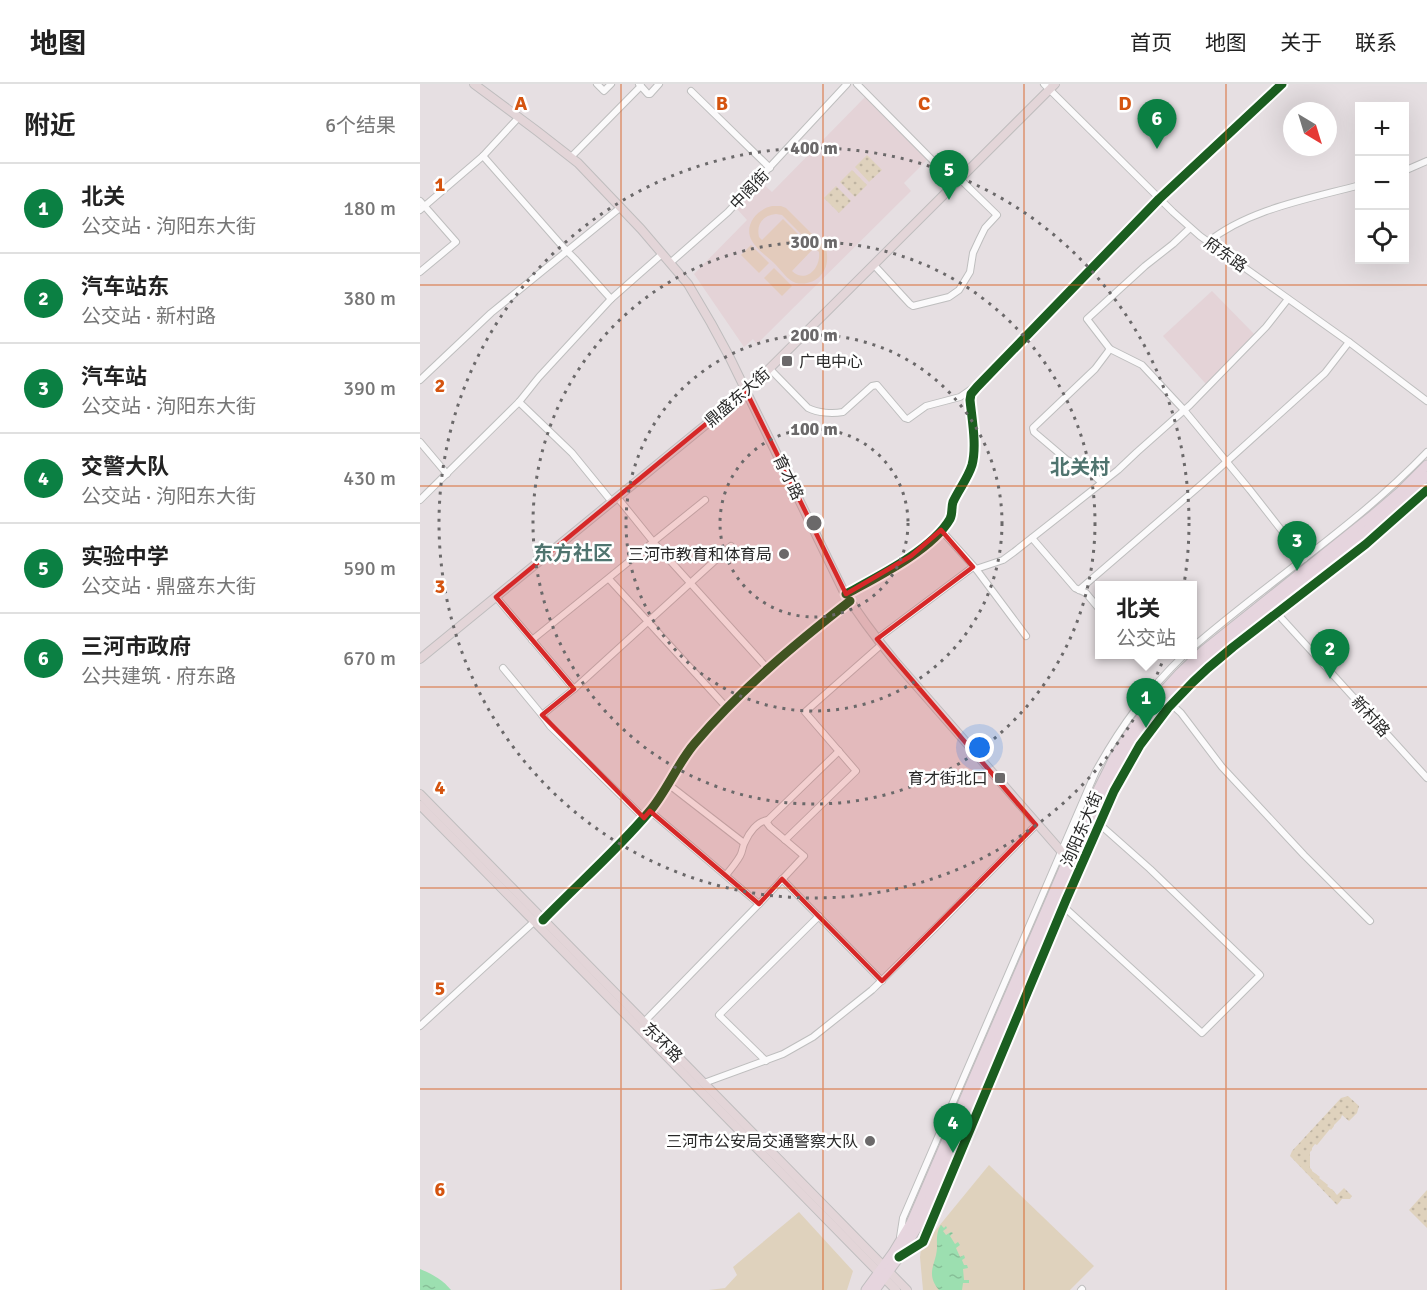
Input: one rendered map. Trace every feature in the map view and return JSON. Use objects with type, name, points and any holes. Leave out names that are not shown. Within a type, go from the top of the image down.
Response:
[{"type":"highway","name":"泃阳东大街","points":[[1197,658],[1272,607],[1427,465]]},
{"type":"highway","name":"泃阳东大街","points":[[866,1290],[899,1257],[918,1226],[1061,904],[1121,760],[1143,728],[1208,657],[1347,546],[1405,498],[1427,476]]},
{"type":"highway","name":"泃阳东大街","points":[[875,1290],[929,1183],[1064,856],[1105,775],[1147,708],[1195,659]]},
{"type":"main road","name":"育才路","points":[[474,84],[571,157],[586,171],[621,207],[688,284],[746,391],[848,597],[879,642],[1064,856]]},
{"type":"main road","name":"鼎盛东大街","points":[[420,659],[746,391],[958,182],[1050,86]]},
{"type":"main road","name":"东环路","points":[[420,794],[539,920],[884,1272],[907,1290]]},
{"type":"main road","name":"东环路","points":[[420,805],[704,1083],[884,1272],[896,1290]]},
{"type":"street","points":[[597,84],[604,91],[611,84]]},
{"type":"street","points":[[571,157],[640,85],[650,94],[659,84]]},
{"type":"street","name":"中阁街","points":[[670,263],[728,212],[847,84]]},
{"type":"street","points":[[858,84],[958,182],[997,215],[985,228],[980,238],[973,253],[970,272],[960,290],[949,297],[913,306],[874,265]]},
{"type":"street","points":[[420,1026],[615,849],[650,811],[694,744],[768,669],[848,597],[911,556],[941,530],[951,518],[954,500],[972,464],[974,452],[970,400],[976,387],[1159,199],[1282,84]]},
{"type":"street","name":"府东路","points":[[1050,86],[1190,228],[1427,401]]},
{"type":"street","points":[[691,91],[770,168]]},
{"type":"street","points":[[420,272],[456,242],[422,206],[483,156],[519,117]]},
{"type":"street","points":[[483,156],[612,299]]},
{"type":"street","points":[[1409,169],[1427,161]]},
{"type":"street","points":[[1208,242],[1239,222],[1261,213],[1355,186]]},
{"type":"street","points":[[420,380],[491,313],[621,207]]},
{"type":"street","points":[[1190,228],[1087,320],[1110,349],[1142,365],[1184,410],[1304,559]]},
{"type":"street","points":[[420,500],[519,402],[539,377],[612,299],[662,254]]},
{"type":"street","points":[[785,840],[856,771],[805,712],[879,642],[974,568],[1003,560],[1118,470],[1184,410],[1266,327],[1288,299]]},
{"type":"street","points":[[1079,590],[1325,373],[1349,342]]},
{"type":"street","points":[[1102,483],[1084,467],[1067,460],[1034,432],[1033,428],[1095,369],[1110,349]]},
{"type":"street","points":[[770,369],[808,408],[816,412],[843,412],[872,386],[877,385],[908,419],[926,406],[960,397],[976,387]]},
{"type":"street","points":[[519,402],[572,453],[768,669]]},
{"type":"street","points":[[420,442],[447,474]]},
{"type":"street","points":[[1197,644],[1394,485],[1427,452]]},
{"type":"street","points":[[1272,607],[1366,544],[1427,490]]},
{"type":"street","points":[[532,640],[705,500]]},
{"type":"street","points":[[941,530],[974,568],[1026,636]]},
{"type":"street","points":[[1032,538],[1075,588],[1086,593],[1095,604]]},
{"type":"street","points":[[542,715],[574,689],[731,546]]},
{"type":"street","points":[[609,579],[728,709]]},
{"type":"street","points":[[496,597],[574,689]]},
{"type":"street","name":"新村路","points":[[1272,607],[1427,778]]},
{"type":"street","points":[[1064,856],[1087,790],[1115,738],[1146,695],[1180,659]]},
{"type":"street","points":[[503,668],[550,726],[644,818]]},
{"type":"street","points":[[1169,701],[1181,713],[1222,767],[1304,855],[1370,921]]},
{"type":"street","points":[[726,875],[740,857],[744,843],[756,825],[762,820],[768,820],[839,751]]},
{"type":"street","points":[[668,784],[744,843]]},
{"type":"street","points":[[650,811],[759,904]]},
{"type":"street","points":[[644,1022],[804,856],[770,827],[768,820]]},
{"type":"street","points":[[1061,904],[1202,1033],[1260,975],[1150,869],[1096,821]]},
{"type":"street","points":[[704,1083],[766,1061],[798,1047],[813,1037],[882,981],[1036,825]]},
{"type":"street","points":[[782,879],[882,981]]},
{"type":"street","points":[[766,1061],[719,1015],[819,916]]},
{"type":"highlighted area","points":[[746,391],[846,594],[911,556],[941,530],[973,567],[877,639],[1036,825],[882,981],[782,879],[759,904],[650,811],[644,818],[542,715],[574,689],[496,597]]},
{"type":"shaded area","points":[[866,96],[928,159],[904,183],[911,191],[757,344],[753,339],[744,347],[694,274],[747,220],[737,209],[762,183],[772,192]]},
{"type":"shaded area","points":[[867,155],[882,170],[869,182],[855,167]]},
{"type":"shaded area","points":[[852,170],[867,185],[855,197],[840,182]]},
{"type":"shaded area","points":[[836,186],[851,201],[839,213],[824,198]]},
{"type":"shaded area","points":[[781,206],[786,208],[826,248],[826,266],[816,279],[803,284],[793,282],[754,244],[749,230],[750,224],[757,214],[766,208]],"holes":[[[776,214],[782,215],[819,252],[818,264],[807,275],[797,275],[792,271],[813,249],[783,219],[762,240],[759,237],[760,224],[764,218]]]},
{"type":"shaded area","points":[[751,245],[769,263],[759,273],[741,255]]},
{"type":"shaded area","points":[[774,268],[792,286],[782,296],[764,278]]},
{"type":"shaded area","points":[[1212,291],[1255,335],[1206,384],[1163,336]]},
{"type":"shaded area","points":[[1348,1096],[1359,1106],[1357,1113],[1349,1121],[1342,1115],[1310,1152],[1312,1171],[1337,1195],[1344,1188],[1352,1196],[1350,1199],[1342,1199],[1337,1205],[1290,1156],[1341,1098]]},
{"type":"shaded area","points":[[989,1165],[1094,1266],[1070,1290],[923,1290],[921,1248]]},
{"type":"shaded area","points":[[1427,1190],[1427,1228],[1409,1210]]},
{"type":"shaded area","points":[[799,1212],[853,1271],[847,1290],[709,1290],[725,1288],[737,1275],[733,1267]]},
{"type":"water","points":[[941,1225],[947,1228],[943,1231],[946,1235],[953,1233],[950,1236],[955,1244],[958,1242],[960,1245],[956,1248],[960,1257],[964,1255],[965,1258],[962,1260],[968,1268],[963,1269],[964,1280],[969,1280],[969,1283],[963,1283],[962,1290],[939,1290],[933,1279],[932,1269]]},
{"type":"water","points":[[420,1269],[437,1278],[451,1290],[420,1290]]},
{"type":"cycle path","points":[[846,594],[917,552],[931,541],[950,519],[953,502],[972,465],[974,441],[971,394],[1159,199],[1282,84]]},
{"type":"cycle path","points":[[899,1257],[923,1242],[1066,900],[1114,791],[1140,745],[1168,708],[1208,668],[1366,544],[1427,490]]},
{"type":"cycle path","points":[[543,920],[637,826],[661,795],[689,751],[731,704],[789,651],[850,601]]},
{"type":"place","name":"三河市政府","points":[[1157,149]]},
{"type":"place","name":"实验中学","points":[[949,200]]},
{"type":"place","name":"广电中心","points":[[787,361]]},
{"type":"place","name":"三河市教育和体育局","points":[[784,554]]},
{"type":"place","name":"汽车站","points":[[1297,571]]},
{"type":"place","name":"汽车站东","points":[[1330,679]]},
{"type":"place","name":"北关","points":[[1146,728]]},
{"type":"place","name":"育才街北口","points":[[1000,778]]},
{"type":"place","name":"三河市公安局交通警察大队","points":[[870,1141]]},
{"type":"place","name":"交警大队","points":[[953,1153]]},
{"type":"district","name":"北关村","points":[[1080,467]]},
{"type":"district","name":"东方社区","points":[[573,553]]}]
